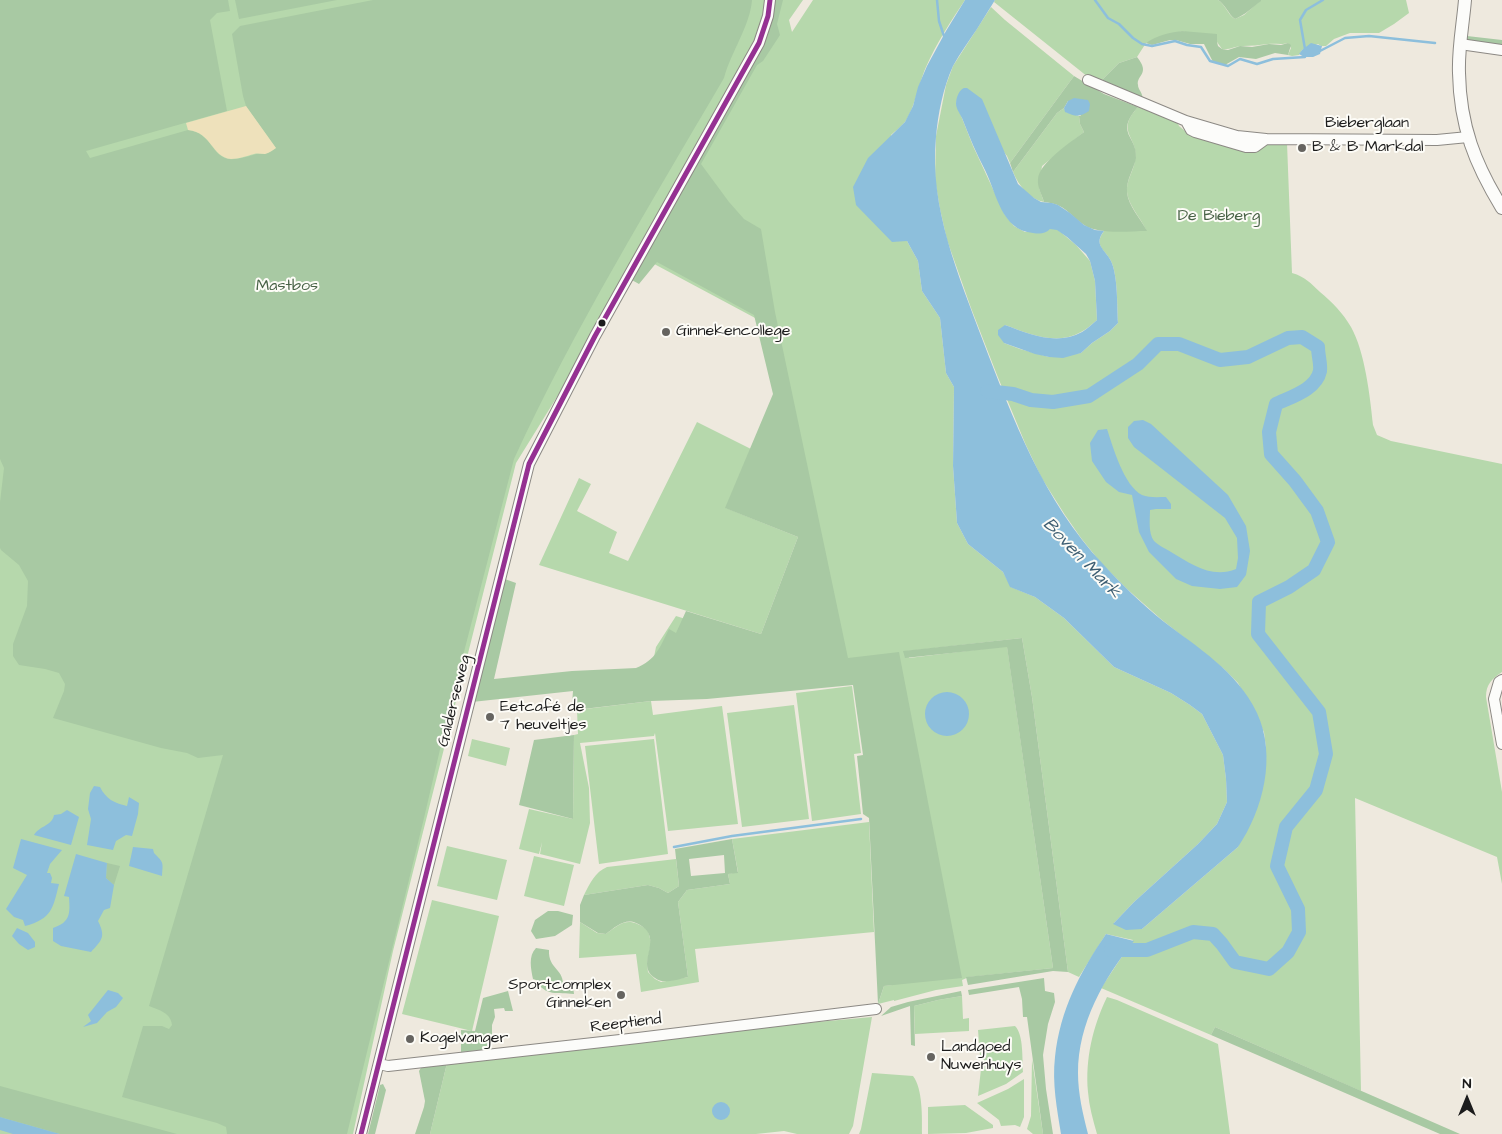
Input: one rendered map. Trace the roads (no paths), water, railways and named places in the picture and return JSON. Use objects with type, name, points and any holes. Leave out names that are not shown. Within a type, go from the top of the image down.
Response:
[{"type":"main road","points":[[1466,0],[1460,44],[1459,72],[1461,99],[1468,137],[1488,184],[1502,208]]},
{"type":"street","name":"Galderseweg","points":[[361,1134],[529,464],[594,336],[759,43],[768,16],[770,0]]},
{"type":"street","points":[[1460,44],[1502,50]]},
{"type":"street","name":"Bieberglaan","points":[[1088,80],[1186,120],[1237,136],[1266,139],[1437,140],[1468,137]]},
{"type":"street","points":[[1502,680],[1499,682],[1494,699],[1502,744]]},
{"type":"street","name":"Reeptiend","points":[[379,1064],[388,1066],[876,1009]]},
{"type":"water","name":"Boven Mark","points":[[965,0],[995,0],[953,66],[946,83],[936,137],[937,190],[941,216],[956,267],[1006,400],[1047,487],[1082,540],[1140,601],[1216,661],[1228,673],[1249,698],[1263,730],[1266,747],[1264,782],[1254,816],[1238,847],[1142,929],[1126,930],[1113,924],[1217,824],[1227,802],[1223,755],[1202,714],[1171,693],[1114,667],[1064,618],[1035,597],[1010,587],[1003,572],[968,544],[957,523],[953,466],[954,387],[946,373],[940,318],[922,291],[918,261],[907,241],[892,242],[856,205],[853,187],[868,158],[905,122],[913,106],[918,87],[927,66]]},
{"type":"water","points":[[1311,43],[1322,46],[1320,54],[1313,57],[1304,57],[1299,54],[1302,50]]},
{"type":"water","points":[[964,88],[967,88],[982,99],[1018,184],[1041,202],[1058,205],[1084,225],[1095,230],[1104,231],[1100,243],[1113,267],[1116,283],[1118,323],[1081,353],[1063,358],[1035,354],[1004,343],[998,335],[998,330],[1005,325],[1033,335],[1053,338],[1063,338],[1082,332],[1097,320],[1095,281],[1090,261],[1086,254],[1067,237],[1057,230],[1050,229],[1046,232],[1033,233],[1022,230],[1007,218],[997,200],[956,104],[957,97]]},
{"type":"water","points":[[1074,98],[1088,100],[1090,104],[1089,111],[1078,116],[1065,112],[1064,108],[1068,101]]},
{"type":"water","points":[[1143,420],[1151,424],[1228,495],[1246,526],[1250,551],[1246,575],[1237,587],[1220,589],[1192,586],[1176,579],[1149,552],[1139,532],[1132,495],[1119,492],[1106,482],[1092,461],[1090,443],[1098,430],[1107,429],[1120,465],[1130,483],[1142,495],[1166,497],[1171,504],[1171,509],[1150,510],[1150,530],[1154,541],[1202,569],[1227,572],[1236,569],[1238,558],[1237,538],[1225,518],[1134,447],[1128,438],[1128,427],[1134,421]]},
{"type":"water","points":[[943,692],[951,692],[963,698],[969,714],[963,730],[951,736],[943,736],[931,730],[925,718],[925,710],[931,698]]},
{"type":"water","points":[[94,786],[100,787],[111,800],[118,803],[127,806],[129,797],[139,803],[132,836],[126,835],[116,841],[113,850],[87,845],[91,819],[88,809],[90,793]]},
{"type":"water","points":[[67,810],[79,817],[71,845],[34,835],[51,822],[54,815],[61,814]]},
{"type":"water","points":[[21,839],[62,850],[50,864],[47,873],[50,873],[52,878],[51,883],[59,884],[53,906],[41,920],[25,926],[23,920],[14,917],[6,909],[27,875],[13,868]]},
{"type":"water","points":[[133,847],[153,849],[162,863],[162,876],[129,866]]},
{"type":"water","points":[[76,854],[107,863],[106,878],[114,885],[110,908],[104,910],[98,921],[102,931],[102,938],[91,952],[61,946],[53,941],[53,928],[63,923],[68,916],[69,897],[64,896]]},
{"type":"water","points":[[17,928],[28,933],[35,942],[35,947],[28,950],[19,944],[12,936]]},
{"type":"water","points":[[1106,934],[1134,941],[1103,986],[1088,1019],[1083,1036],[1079,1054],[1078,1081],[1088,1134],[1061,1134],[1054,1076],[1061,1023],[1080,977]]},
{"type":"water","points":[[108,990],[118,993],[123,998],[116,1007],[107,1012],[97,1023],[83,1027],[91,1021],[88,1015]]},
{"type":"water","points":[[717,1102],[725,1102],[730,1107],[728,1118],[717,1120],[712,1115],[712,1107]]},
{"type":"water","points":[[0,1117],[60,1134],[13,1134],[0,1130]]},
{"type":"waterway","points":[[937,0],[939,21],[944,36]]},
{"type":"waterway","points":[[1095,0],[1108,18],[1119,24],[1142,44],[1152,46],[1175,41],[1201,47],[1210,61],[1228,66],[1240,59],[1257,64],[1273,59],[1305,57]]},
{"type":"waterway","points":[[1305,49],[1300,20],[1306,10],[1323,0]]},
{"type":"waterway","points":[[1320,51],[1345,38],[1369,36],[1435,43]]},
{"type":"waterway","points":[[987,391],[1013,394],[1031,400],[1053,402],[1089,396],[1138,364],[1158,344],[1179,344],[1220,360],[1248,357],[1288,338],[1302,337],[1318,347],[1320,368],[1318,378],[1302,392],[1276,404],[1269,432],[1271,454],[1295,481],[1317,511],[1328,542],[1314,570],[1289,587],[1259,602],[1258,634],[1319,712],[1326,754],[1316,790],[1286,827],[1277,866],[1298,909],[1299,932],[1288,952],[1269,969],[1235,962],[1213,934],[1193,932],[1147,950],[1111,950]]},
{"type":"waterway","points":[[674,847],[732,836],[861,819]]},
{"type":"place","name":"B & B Markdal","points":[[1302,148]]},
{"type":"place","name":"Ginnekencollege","points":[[666,332]]},
{"type":"place","name":"Eetcafé de 7 heuveltjes","points":[[490,717]]},
{"type":"place","name":"Sportcomplex Ginneken","points":[[621,995]]},
{"type":"place","name":"Kogelvanger","points":[[410,1039]]},
{"type":"place","name":"Landgoed Nuwenhuys","points":[[931,1057]]},
{"type":"park label","name":"De Bieberg","points":[[1219,217]]},
{"type":"park label","name":"Mastbos","points":[[287,287]]}]
